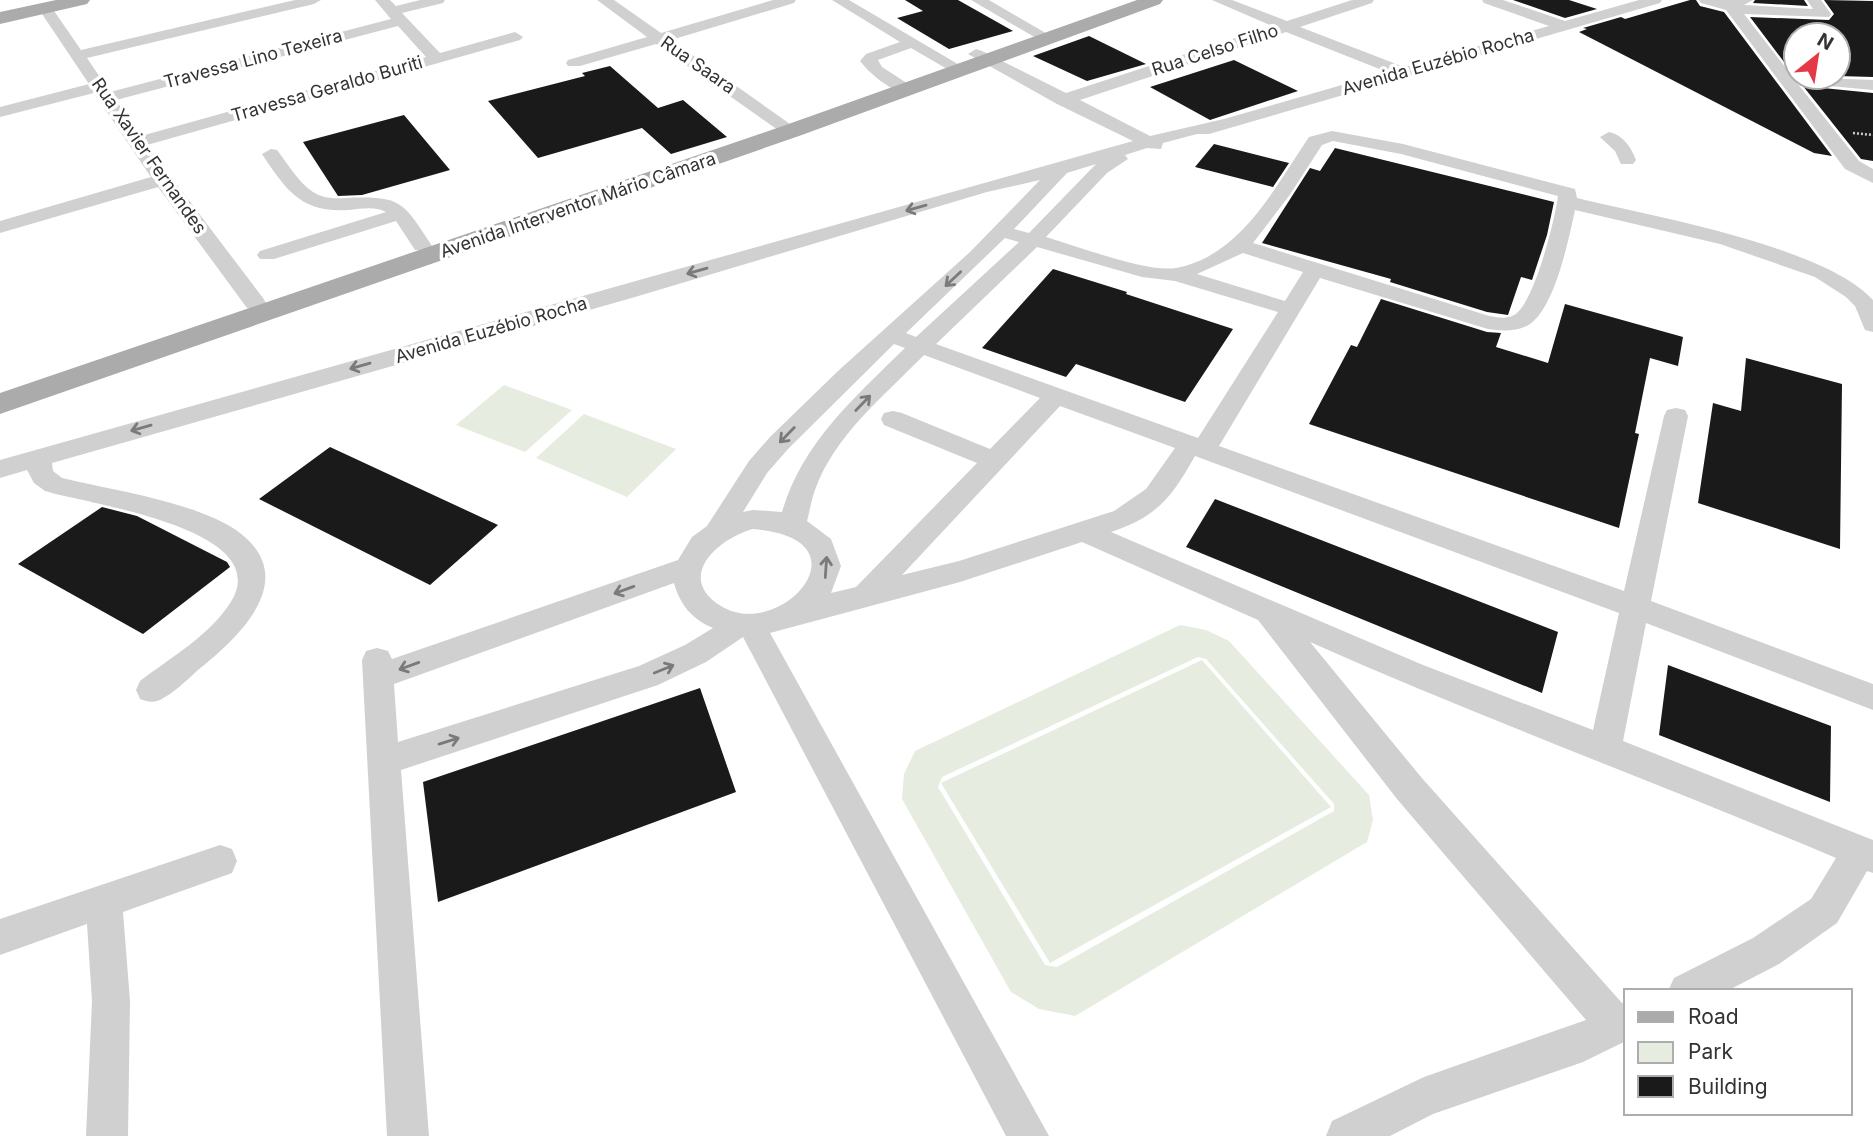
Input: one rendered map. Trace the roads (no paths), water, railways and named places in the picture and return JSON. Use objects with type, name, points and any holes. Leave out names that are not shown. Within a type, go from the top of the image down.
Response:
[{"type":"main road","points":[[0,12],[81,0]]},
{"type":"main road","name":"Avenida Interventor Mário Câmara","points":[[1042,36],[1126,0]]},
{"type":"main road","name":"Avenida Interventor Mário Câmara","points":[[0,404],[902,85],[1154,0]]},
{"type":"main road","points":[[0,18],[50,4]]},
{"type":"main road","name":"Avenida Interventor Mário Câmara","points":[[0,391],[422,246],[585,197]]},
{"type":"street","points":[[79,55],[314,0]]},
{"type":"street","name":"Travessa Lino Texeira","points":[[0,112],[102,92],[438,0]]},
{"type":"street","name":"Rua Saara","points":[[604,0],[785,127]]},
{"type":"street","points":[[574,63],[789,0]]},
{"type":"street","points":[[839,0],[912,43],[1063,100],[1153,144]]},
{"type":"street","points":[[978,0],[1042,36]]},
{"type":"street","points":[[1219,0],[1404,73]]},
{"type":"street","name":"Rua Celso Filho","points":[[1063,100],[1367,0]]},
{"type":"street","points":[[1489,0],[1564,26]]},
{"type":"street","name":"Avenida Euzébio Rocha","points":[[0,469],[627,292],[981,188],[1153,144],[1655,0]]},
{"type":"street","points":[[1706,0],[1725,6],[1736,3],[1824,13],[1814,0]]},
{"type":"street","points":[[1736,3],[1733,10],[1782,71]]},
{"type":"street","name":"Rua Xavier Fernandes","points":[[50,4],[102,92],[139,142],[162,180],[255,303]]},
{"type":"street","points":[[392,11],[437,59]]},
{"type":"street","name":"Travessa Geraldo Buriti","points":[[139,142],[515,37]]},
{"type":"street","points":[[902,85],[876,70],[868,61],[872,57],[912,43]]},
{"type":"street","points":[[1852,84],[1873,85]]},
{"type":"street","points":[[1323,138],[1328,123],[1350,88]]},
{"type":"street","points":[[1852,88],[1873,91]]},
{"type":"street","points":[[1797,91],[1852,165],[1873,177]]},
{"type":"street","points":[[1177,275],[1229,254],[1240,246],[1282,192],[1315,141],[1323,138],[1342,136],[1522,179],[1569,193],[1549,271],[1529,314],[1518,322],[1502,324],[1468,317],[1240,246]]},
{"type":"street","points":[[1609,137],[1623,149],[1627,160]]},
{"type":"street","name":"Avenida Euzébio Rocha","points":[[981,188],[1035,195],[1067,203],[1108,164],[1153,144]]},
{"type":"street","points":[[271,155],[300,194],[313,201],[345,205],[377,202],[389,205],[400,214],[422,246]]},
{"type":"street","points":[[719,531],[758,467],[772,451],[846,376],[892,336],[1001,231],[1060,169]]},
{"type":"street","points":[[0,227],[162,180]]},
{"type":"street","points":[[1568,202],[1727,240],[1822,273],[1854,292],[1866,304],[1873,325]]},
{"type":"street","points":[[793,523],[802,489],[823,449],[859,407],[1032,241],[1067,203]]},
{"type":"street","points":[[267,255],[400,214]]},
{"type":"street","points":[[1001,231],[1142,271],[1177,275],[1290,309]]},
{"type":"street","points":[[793,614],[810,602],[822,588],[827,572],[827,557],[821,543],[809,531],[793,523],[769,519],[743,521],[719,531],[704,541],[694,553],[688,567],[687,582],[692,597],[703,610],[720,619],[745,624],[773,622],[793,614],[960,571],[1146,508],[1197,447],[1314,271]]},
{"type":"street","points":[[892,336],[1873,697]]},
{"type":"street","points":[[864,597],[1057,395]]},
{"type":"street","points":[[1605,748],[1676,416]]},
{"type":"street","points":[[893,419],[995,461]]},
{"type":"street","points":[[40,458],[38,469],[42,478],[54,485],[194,520],[216,529],[248,556],[255,573],[251,593],[238,615],[214,639],[151,690]]},
{"type":"street","points":[[1083,531],[1412,674],[1605,748],[1866,854],[1824,911],[1766,951],[1690,989]]},
{"type":"street","points":[[408,1136],[378,669],[688,567]]},
{"type":"street","points":[[1267,611],[1409,788],[1621,1023],[1583,1042],[1424,1097],[1347,1136]]},
{"type":"street","points":[[383,761],[595,695],[647,676],[687,659],[745,624]]},
{"type":"street","points":[[745,624],[1028,1136]]},
{"type":"street","points":[[0,936],[220,861]]},
{"type":"street","points":[[104,901],[111,1001],[107,1136]]}]
